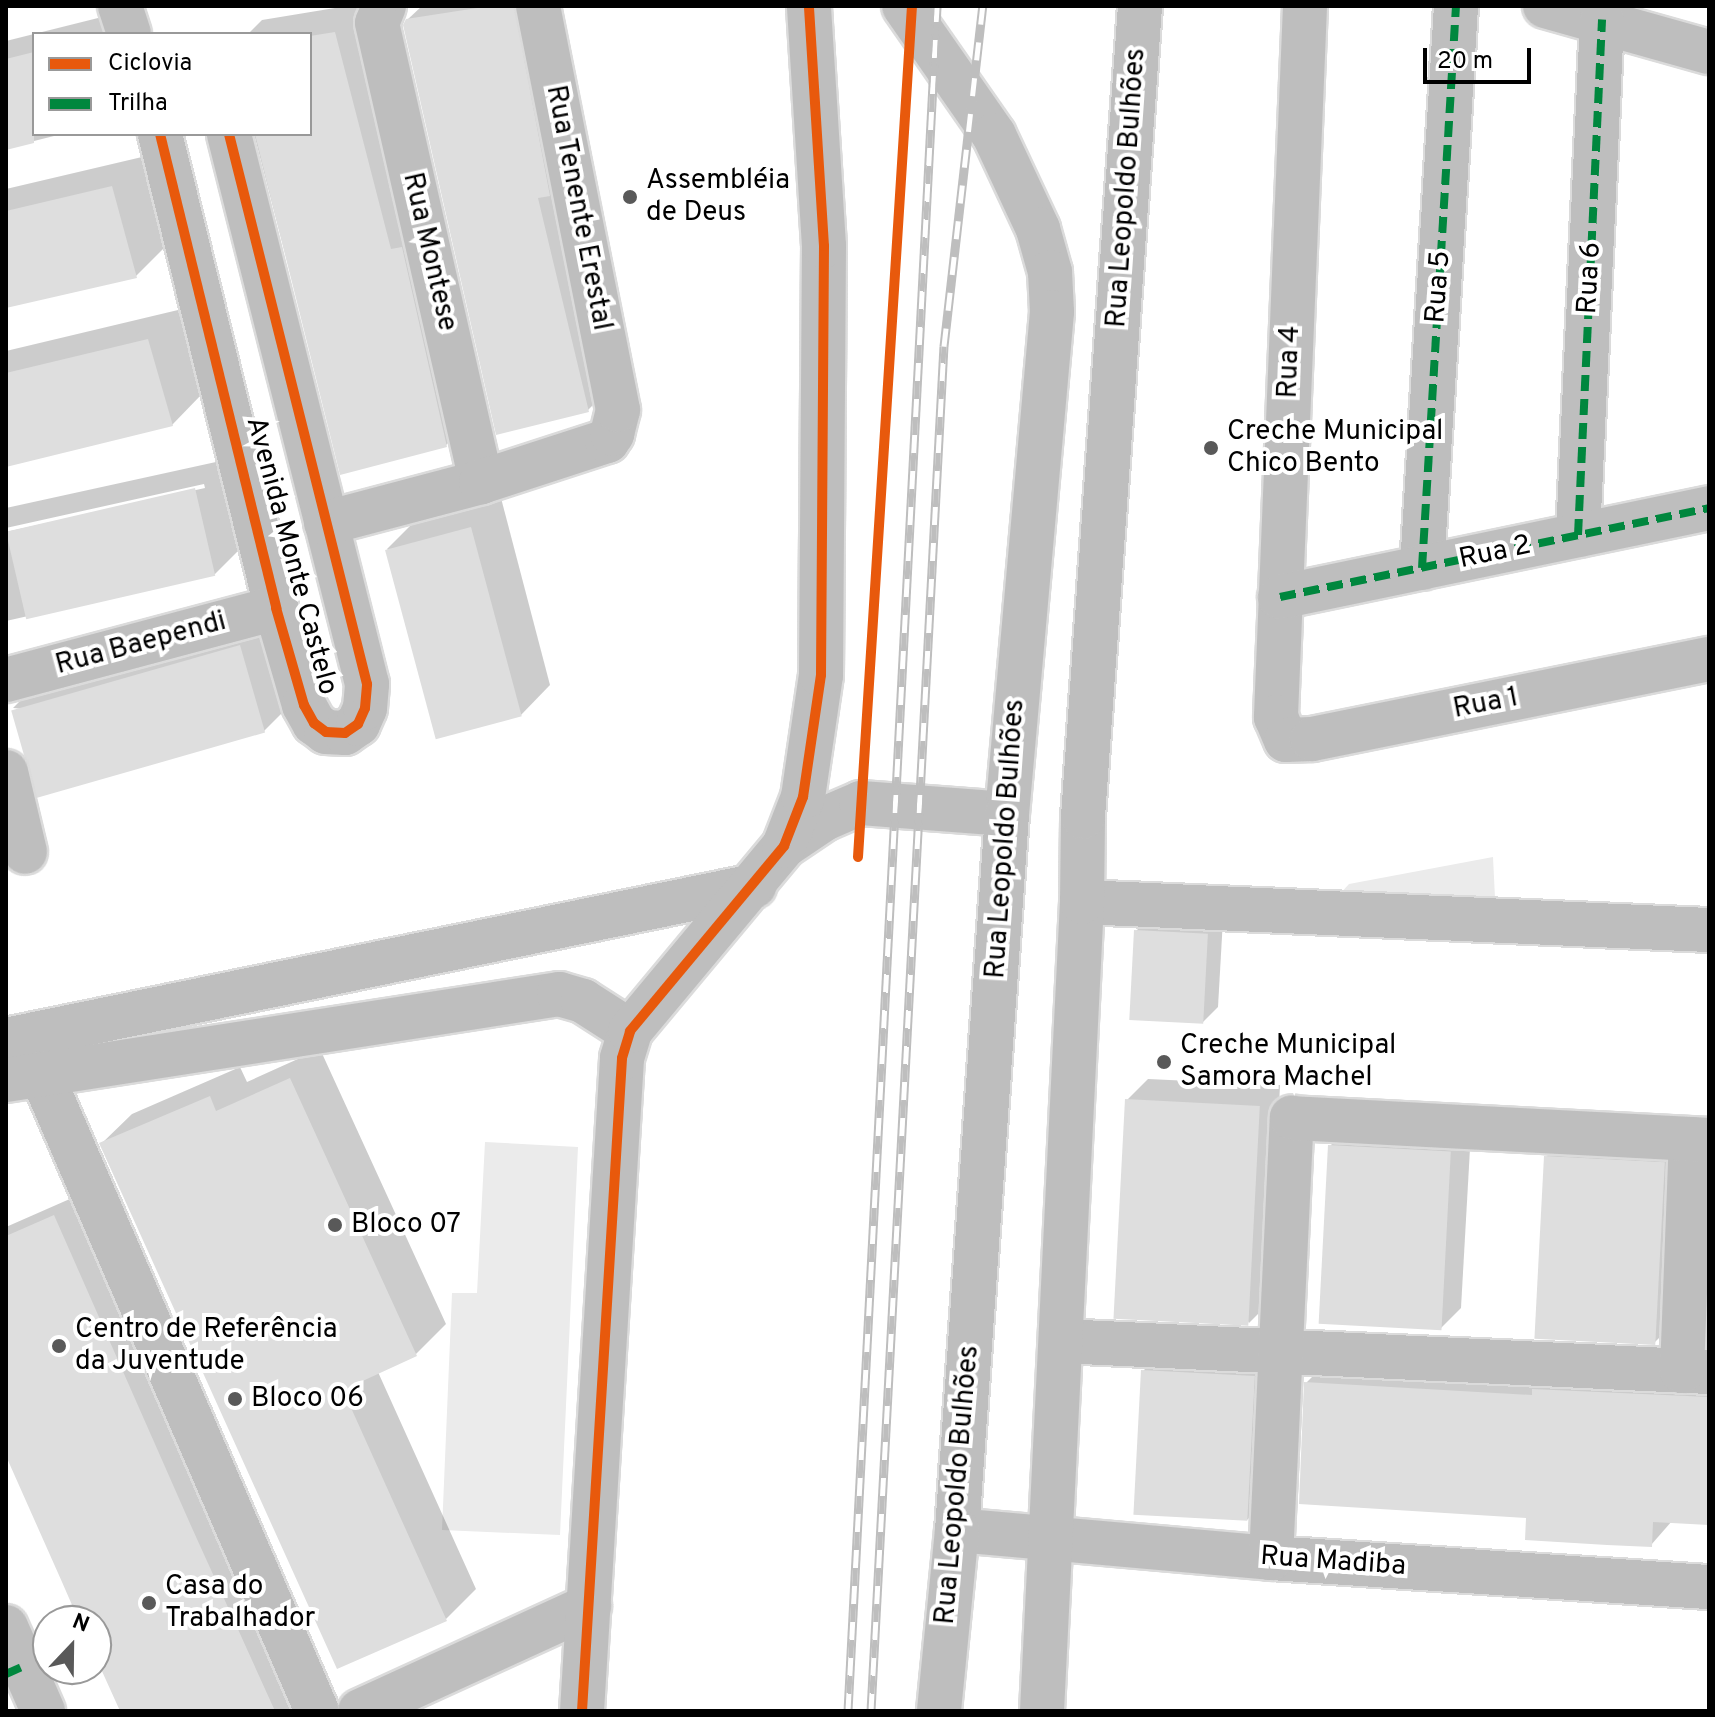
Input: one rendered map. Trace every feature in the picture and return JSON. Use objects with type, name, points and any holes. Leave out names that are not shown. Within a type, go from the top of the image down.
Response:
[{"type":"street","points":[[120,6],[128,32]]},
{"type":"street","name":"Rua Tenente Erestal","points":[[481,482],[607,441],[616,425],[618,410],[538,6]]},
{"type":"street","points":[[582,1711],[619,1073],[630,1031],[754,886],[784,846],[803,797],[821,675],[824,246],[809,6]]},
{"type":"street","name":"Rua Leopoldo Bulhões","points":[[904,6],[994,135],[1038,229],[1050,272],[1052,312],[1007,814],[957,1530],[939,1711]]},
{"type":"street","name":"Rua Leopoldo Bulhões","points":[[1042,1711],[1082,902],[1083,817],[1140,6]]},
{"type":"street","name":"Rua 4","points":[[1276,717],[1305,6]]},
{"type":"street","name":"Rua 5","points":[[1422,568],[1456,6]]},
{"type":"street","points":[[1545,6],[1709,52]]},
{"type":"street","name":"Rua Montese","points":[[380,14],[481,482]]},
{"type":"street","name":"Rua 6","points":[[1578,535],[1602,20]]},
{"type":"street","name":"Avenida Monte Castelo","points":[[160,136],[276,608],[304,705],[314,723],[326,732],[345,733],[358,724],[365,708],[367,684],[229,136]]},
{"type":"street","points":[[326,523],[481,482]]},
{"type":"street","name":"Rua 2","points":[[1280,597],[1709,508]]},
{"type":"street","name":"Rua Baependi","points":[[6,680],[276,608]]},
{"type":"street","name":"Rua 1","points":[[1276,717],[1286,740],[1312,739],[1709,659]]},
{"type":"street","points":[[6,772],[25,852]]},
{"type":"street","points":[[784,846],[824,819],[861,803],[1007,814]]},
{"type":"street","points":[[6,1040],[754,886]]},
{"type":"street","points":[[1082,902],[1709,930]]},
{"type":"street","points":[[317,1711],[23,1077],[559,994],[583,1001],[630,1031]]},
{"type":"street","points":[[1061,1341],[1282,1353],[1695,1372],[1700,1139],[1292,1118],[1282,1353],[1271,1558]]},
{"type":"street","name":"Rua Madiba","points":[[957,1530],[1271,1558],[1709,1587]]},
{"type":"street","points":[[360,1711],[589,1606]]},
{"type":"street","points":[[6,1627],[15,1670],[43,1711]]},
{"type":"shaded area","points":[[1493,857],[1495,898],[1338,896],[1349,884]]},
{"type":"shaded area","points":[[485,1142],[578,1147],[560,1535],[442,1530],[452,1293],[477,1293]]},
{"type":"building","points":[[490,6],[514,6],[550,196],[538,198],[589,412],[496,435],[403,25],[406,19]]},
{"type":"building","points":[[335,32],[391,249],[402,247],[447,447],[340,475],[255,136],[312,136],[312,36]]},
{"type":"building","points":[[32,52],[34,143],[6,150],[6,59]]},
{"type":"building","points":[[112,186],[137,278],[6,308],[6,211]]},
{"type":"building","points":[[148,339],[173,426],[6,467],[6,373]]},
{"type":"building","points":[[195,488],[215,576],[26,619],[6,532]]},
{"type":"building","points":[[471,527],[522,716],[436,739],[385,550]]},
{"type":"building","points":[[240,645],[265,732],[36,798],[11,711]]},
{"type":"building","points":[[1134,930],[1208,934],[1203,1024],[1129,1020]]},
{"type":"building","points":[[290,1078],[417,1356],[343,1390],[447,1621],[337,1669],[99,1143],[210,1096],[216,1111]]},
{"type":"building","points":[[1125,1099],[1260,1106],[1248,1326],[1113,1319]]},
{"type":"building","points":[[1328,1145],[1451,1151],[1441,1330],[1319,1324]]},
{"type":"building","points":[[1544,1156],[1665,1162],[1655,1345],[1534,1339]]},
{"type":"building","name":"Centro de Referência da Juventude","points":[[54,1215],[275,1711],[120,1711],[108,1685],[112,1685],[112,1605],[72,1605],[6,1456],[6,1236]]},
{"type":"building","points":[[1141,1370],[1255,1376],[1247,1521],[1133,1515]]},
{"type":"building","points":[[1304,1382],[1532,1395],[1532,1389],[1709,1397],[1709,1525],[1653,1522],[1652,1547],[1607,1545],[1525,1540],[1526,1518],[1299,1504]]},
{"type":"railway","points":[[848,1711],[937,6]]},
{"type":"railway","points":[[871,1711],[944,346],[983,6]]},
{"type":"marked path","points":[[1422,568],[1456,6]]},
{"type":"marked path","points":[[1578,535],[1602,20]]},
{"type":"marked path","points":[[1280,597],[1709,508]]},
{"type":"marked path","points":[[6,1674],[24,1666]]},
{"type":"cycle path","points":[[582,1711],[622,1058],[630,1031],[784,846],[803,797],[821,675],[824,246],[809,6]]},
{"type":"cycle path","points":[[858,857],[912,6]]},
{"type":"cycle path","points":[[160,136],[276,608],[304,705],[314,723],[326,732],[345,733],[358,724],[365,708],[367,684],[230,136]]},
{"type":"place","name":"Assembléia de Deus","points":[[630,197]]},
{"type":"place","name":"Creche Municipal Chico Bento","points":[[1211,448]]},
{"type":"place","name":"Creche Municipal Samora Machel","points":[[1164,1062]]},
{"type":"place","name":"Bloco 07","points":[[335,1225]]},
{"type":"place","name":"Centro de Referência da Juventude","points":[[59,1346]]},
{"type":"place","name":"Bloco 06","points":[[235,1399]]},
{"type":"place","name":"Casa do Trabalhador","points":[[149,1603]]}]
